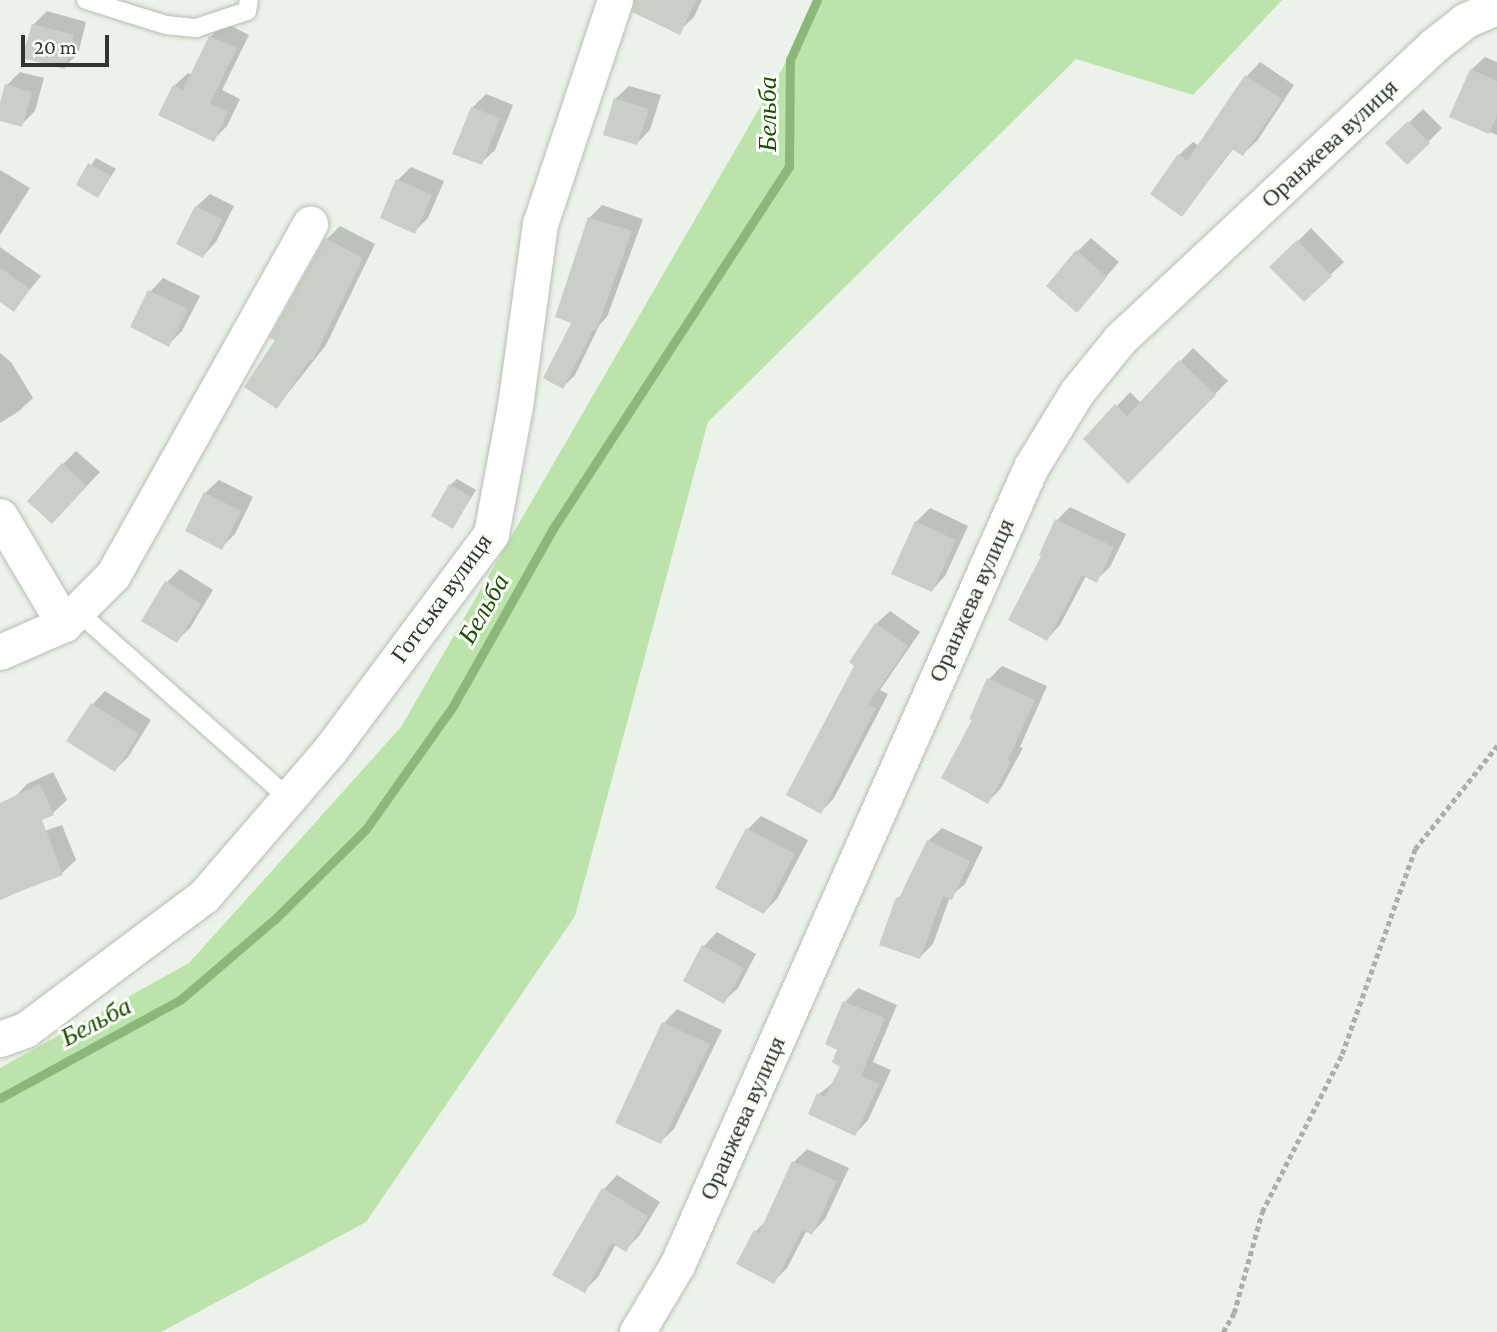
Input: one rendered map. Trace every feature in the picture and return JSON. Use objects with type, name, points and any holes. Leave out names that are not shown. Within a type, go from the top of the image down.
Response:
[{"type":"street","name":"Готська вулиця","points":[[0,1040],[24,1030],[204,896],[330,750],[491,534],[515,405],[540,224],[615,0]]},
{"type":"street","name":"Оранжева вулиця","points":[[637,1332],[677,1265],[1031,467],[1077,392],[1120,340],[1433,46],[1466,20],[1497,7]]},
{"type":"street","points":[[0,652],[70,618],[113,575],[310,224]]},
{"type":"street","points":[[0,516],[70,618]]},
{"type":"lane","points":[[86,0],[166,25],[196,28],[247,10],[249,0]]},
{"type":"lane","points":[[70,618],[288,798]]},
{"type":"path","points":[[1223,1332],[1234,1313],[1262,1212],[1342,1054],[1415,849],[1497,746]]},
{"type":"green space","points":[[822,0],[1282,0],[1193,95],[1076,59],[708,422],[575,916],[366,1222],[161,1332],[0,1332],[0,1068],[189,963],[401,727]]},
{"type":"building","points":[[635,0],[696,0],[680,35],[632,12]]},
{"type":"building","points":[[32,24],[74,35],[65,69],[22,58]]},
{"type":"building","points":[[209,36],[237,48],[210,103],[228,112],[214,142],[158,115],[173,85],[183,90]]},
{"type":"building","points":[[1470,69],[1497,81],[1497,115],[1489,134],[1449,117]]},
{"type":"building","points":[[1245,75],[1282,99],[1243,156],[1232,149],[1182,217],[1150,194],[1178,154],[1187,161]]},
{"type":"building","points":[[5,84],[32,92],[22,127],[0,121],[0,103]]},
{"type":"building","points":[[614,98],[649,109],[637,145],[603,135]]},
{"type":"building","points":[[471,107],[500,118],[482,165],[452,154]]},
{"type":"building","points":[[1408,121],[1430,143],[1407,165],[1385,143]]},
{"type":"building","points":[[88,163],[111,176],[98,198],[76,185]]},
{"type":"building","points":[[396,179],[432,195],[415,234],[380,218]]},
{"type":"building","points":[[195,206],[222,219],[203,258],[176,244]]},
{"type":"building","points":[[588,217],[632,231],[596,331],[593,330],[563,389],[543,378],[571,323],[555,317]]},
{"type":"building","points":[[325,238],[363,258],[313,360],[310,359],[277,409],[244,387],[275,340],[269,338]]},
{"type":"building","points":[[1297,240],[1332,276],[1304,302],[1269,267]]},
{"type":"building","points":[[1076,250],[1107,277],[1077,313],[1046,286]]},
{"type":"building","points":[[0,268],[30,289],[14,312],[0,302]]},
{"type":"building","points":[[148,290],[188,309],[169,347],[130,327]]},
{"type":"building","points":[[1179,360],[1216,395],[1128,484],[1083,439],[1115,404],[1127,416]]},
{"type":"building","points":[[62,463],[87,486],[52,524],[27,501]]},
{"type":"building","points":[[449,484],[471,497],[453,529],[431,516]]},
{"type":"building","points":[[204,492],[241,511],[222,550],[185,531]]},
{"type":"building","points":[[1055,519],[1114,547],[1097,583],[1082,575],[1047,641],[1008,620],[1041,556],[1039,555]]},
{"type":"building","points":[[915,521],[956,540],[932,592],[891,574]]},
{"type":"building","points":[[165,581],[201,604],[177,643],[141,621]]},
{"type":"building","points":[[875,623],[908,646],[868,704],[876,708],[821,814],[786,795],[854,666],[849,662]]},
{"type":"building","points":[[987,678],[1035,700],[1008,760],[1011,762],[988,804],[941,778],[972,720],[969,719]]},
{"type":"building","points":[[91,703],[139,734],[115,772],[66,741]]},
{"type":"building","points":[[40,784],[54,815],[42,820],[63,875],[0,899],[0,803]]},
{"type":"building","points":[[746,828],[795,854],[764,914],[715,888]]},
{"type":"building","points":[[927,840],[970,861],[952,900],[943,896],[920,959],[879,945],[896,897],[899,898]]},
{"type":"building","points":[[702,945],[744,968],[724,1004],[683,981]]},
{"type":"building","points":[[843,1001],[885,1018],[861,1076],[879,1084],[855,1136],[808,1114],[817,1093],[825,1097],[840,1067],[832,1062],[837,1050],[825,1044]]},
{"type":"building","points":[[662,1022],[710,1044],[661,1144],[615,1123]]},
{"type":"building","points":[[792,1161],[837,1181],[812,1235],[802,1230],[774,1284],[736,1264],[754,1230],[759,1233]]},
{"type":"building","points":[[602,1188],[648,1216],[626,1252],[611,1243],[585,1293],[552,1275]]},
{"type":"waterway","name":"Бельба","points":[[0,1098],[180,1000],[275,919],[366,829],[453,706],[554,527],[789,167],[790,60],[817,0]]}]
